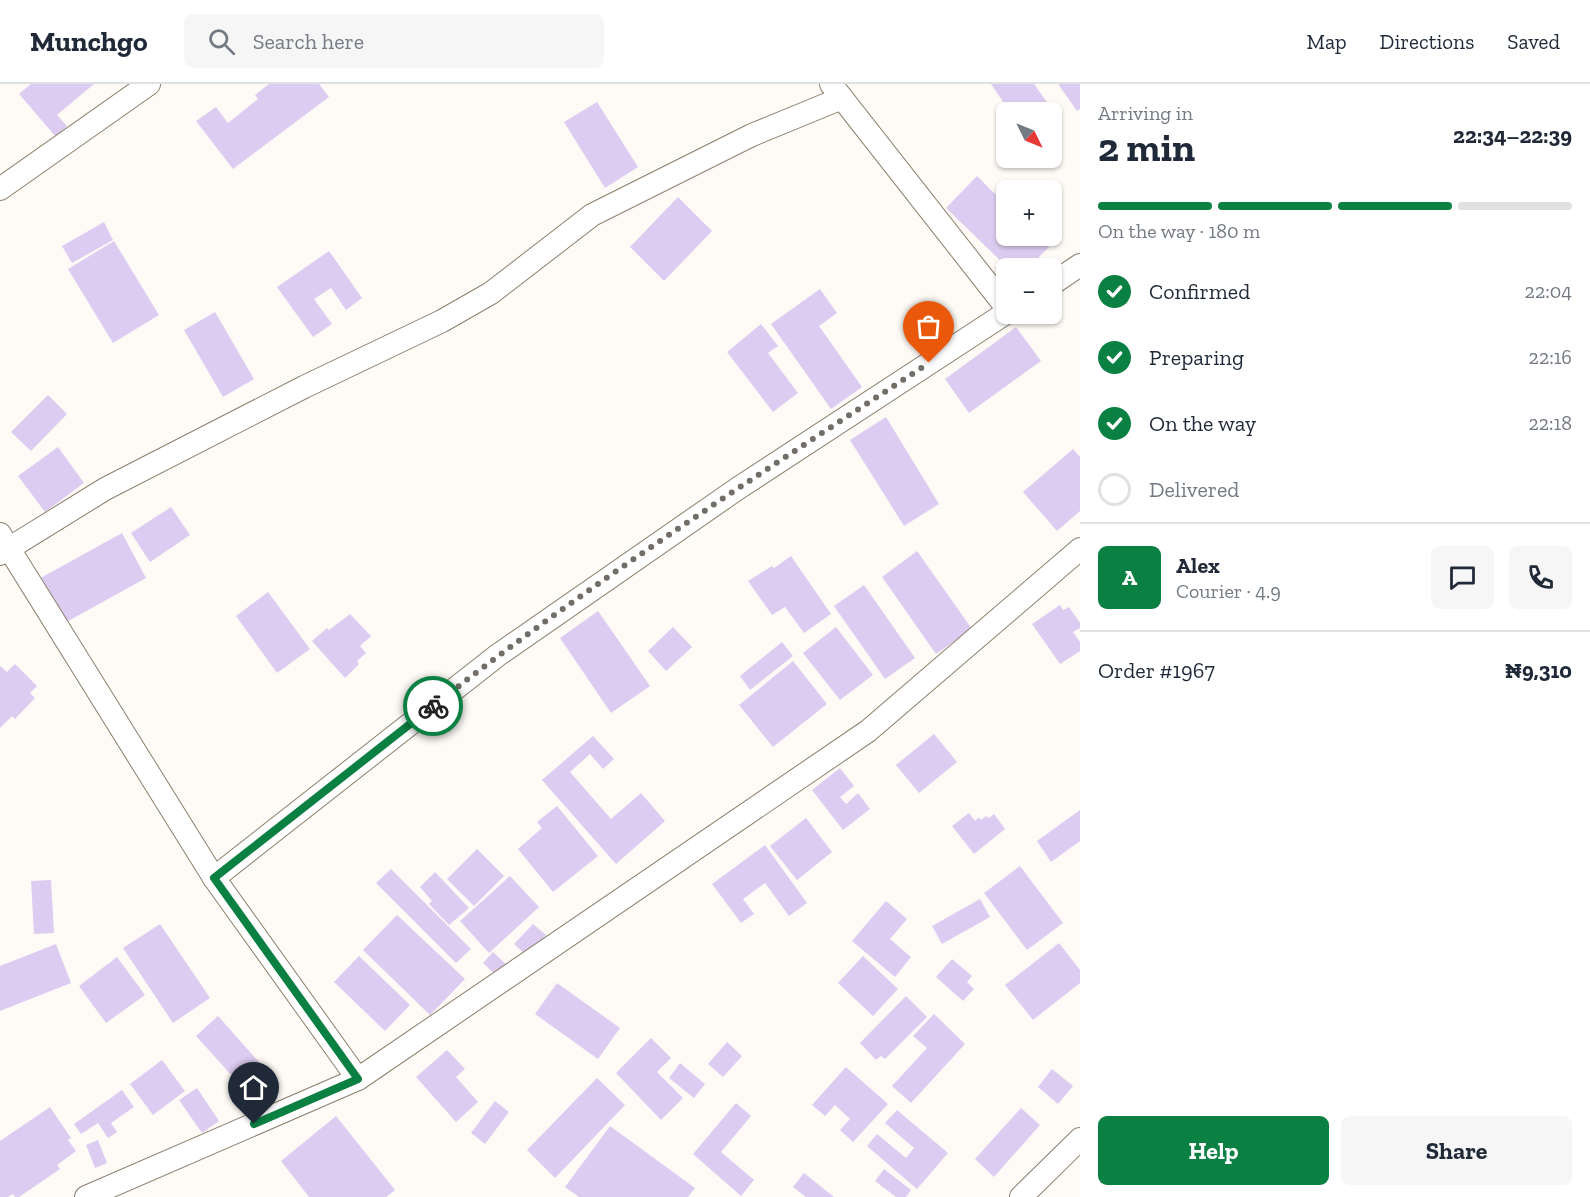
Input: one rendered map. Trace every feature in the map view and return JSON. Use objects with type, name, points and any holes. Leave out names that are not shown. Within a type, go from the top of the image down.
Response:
[{"type":"street","points":[[0,189],[149,84]]},
{"type":"street","points":[[358,1079],[214,878],[3,546],[105,489],[304,387],[452,316],[491,293],[592,215],[837,91],[996,294]]},
{"type":"street","points":[[1062,278],[1080,266]]},
{"type":"street","points":[[214,878],[498,655],[737,489],[996,320]]},
{"type":"street","points":[[86,1197],[358,1079],[868,731],[1080,549]]},
{"type":"street","points":[[1021,1197],[1080,1139]]},
{"type":"building","points":[[31,84],[94,84],[57,115],[67,126],[56,137],[19,94]]},
{"type":"building","points":[[269,84],[319,84],[329,97],[233,169],[196,121],[216,107],[228,123],[258,99],[255,95]]},
{"type":"building","points":[[991,84],[1034,84],[1047,102],[1003,102]]},
{"type":"building","points":[[1058,84],[1080,84],[1080,109],[1077,111]]},
{"type":"building","points":[[597,102],[638,167],[605,188],[564,122]]},
{"type":"building","points":[[977,176],[996,195],[996,246],[1049,247],[1038,258],[998,258],[946,208]]},
{"type":"building","points":[[678,197],[712,231],[664,281],[630,247]]},
{"type":"building","points":[[104,222],[113,240],[72,263],[62,246]]},
{"type":"building","points":[[114,241],[159,315],[113,343],[68,269]]},
{"type":"building","points":[[329,251],[362,298],[346,310],[331,288],[314,299],[332,324],[313,337],[277,287]]},
{"type":"building","points":[[820,289],[837,313],[819,326],[862,387],[831,409],[771,324]]},
{"type":"building","points":[[215,312],[254,379],[223,397],[184,330]]},
{"type":"building","points":[[761,324],[778,346],[768,353],[798,393],[773,412],[727,352]]},
{"type":"building","points":[[1016,327],[1041,361],[969,413],[945,379]]},
{"type":"building","points":[[48,395],[67,414],[31,451],[11,432]]},
{"type":"building","points":[[886,417],[939,504],[904,526],[850,440]]},
{"type":"building","points":[[58,447],[84,483],[45,512],[18,476]]},
{"type":"building","points":[[1073,449],[1080,457],[1080,511],[1057,531],[1023,492]]},
{"type":"building","points":[[171,507],[190,535],[150,562],[131,533]]},
{"type":"building","points":[[122,533],[146,578],[61,625],[37,580]]},
{"type":"building","points":[[917,551],[972,629],[936,654],[882,577]]},
{"type":"building","points":[[791,556],[831,614],[804,633],[785,607],[772,615],[748,581],[772,566],[774,568]]},
{"type":"building","points":[[864,585],[915,658],[885,679],[834,606]]},
{"type":"building","points":[[268,592],[310,649],[277,673],[236,616]]},
{"type":"building","points":[[1060,605],[1063,610],[1069,607],[1080,623],[1080,628],[1073,632],[1080,642],[1080,651],[1060,664],[1032,624]]},
{"type":"building","points":[[598,611],[650,686],[611,713],[560,638]]},
{"type":"building","points":[[350,614],[371,636],[360,646],[366,653],[345,678],[312,641],[327,628],[329,630]]},
{"type":"building","points":[[673,627],[692,647],[666,671],[648,651]]},
{"type":"building","points":[[836,627],[873,675],[840,700],[803,653]]},
{"type":"building","points":[[782,642],[793,656],[750,690],[740,676]]},
{"type":"building","points":[[793,661],[827,704],[773,747],[739,705]]},
{"type":"building","points":[[15,664],[37,686],[30,693],[35,698],[15,719],[12,716],[0,728],[0,666],[7,672]]},
{"type":"building","points":[[934,734],[957,762],[919,793],[896,765]]},
{"type":"building","points":[[593,736],[614,759],[603,769],[590,754],[570,772],[611,819],[641,793],[665,821],[616,864],[542,780]]},
{"type":"building","points":[[840,768],[854,786],[840,797],[846,804],[858,793],[870,809],[843,830],[812,790]]},
{"type":"building","points":[[557,806],[598,856],[553,892],[518,849],[542,828],[537,822]]},
{"type":"building","points":[[1080,810],[1080,841],[1051,862],[1037,841]]},
{"type":"building","points":[[969,813],[975,821],[979,817],[981,820],[994,814],[1005,829],[974,854],[952,826]]},
{"type":"building","points":[[806,818],[832,852],[797,880],[770,846]]},
{"type":"building","points":[[765,845],[807,903],[789,916],[765,883],[743,899],[754,914],[741,923],[712,884]]},
{"type":"building","points":[[477,849],[504,876],[474,906],[447,879]]},
{"type":"building","points":[[1020,866],[1063,923],[1027,950],[984,893]]},
{"type":"building","points":[[391,869],[471,949],[456,963],[376,883]]},
{"type":"building","points":[[435,872],[469,908],[449,925],[429,904],[432,901],[420,887]]},
{"type":"building","points":[[510,876],[539,907],[489,953],[460,921]]},
{"type":"building","points":[[51,880],[54,933],[34,934],[31,881]]},
{"type":"building","points":[[980,899],[990,917],[942,944],[932,926]]},
{"type":"building","points":[[886,901],[907,919],[890,939],[911,957],[895,977],[852,941]]},
{"type":"building","points":[[397,915],[465,979],[430,1015],[363,950]]},
{"type":"building","points":[[160,924],[210,998],[173,1023],[123,948]]},
{"type":"building","points":[[533,924],[546,935],[527,956],[514,944]]},
{"type":"building","points":[[1059,943],[1080,970],[1080,983],[1033,1020],[1005,985]]},
{"type":"building","points":[[56,944],[71,983],[0,1011],[0,966]]},
{"type":"building","points":[[493,952],[506,964],[496,975],[483,963]]},
{"type":"building","points":[[359,956],[410,1005],[385,1031],[334,982]]},
{"type":"building","points":[[863,956],[898,989],[873,1016],[838,983]]},
{"type":"building","points":[[117,957],[145,995],[106,1023],[79,986]]},
{"type":"building","points":[[952,959],[972,976],[967,982],[974,989],[963,1001],[936,977]]},
{"type":"building","points":[[557,983],[620,1028],[598,1059],[535,1014]]},
{"type":"building","points":[[906,996],[927,1017],[885,1059],[881,1056],[876,1060],[860,1043]]},
{"type":"building","points":[[934,1014],[965,1044],[911,1103],[892,1086],[927,1048],[913,1036]]},
{"type":"building","points":[[218,1016],[275,1080],[253,1099],[196,1036]]},
{"type":"building","points":[[651,1038],[671,1058],[657,1072],[683,1098],[661,1120],[616,1073]]},
{"type":"building","points":[[727,1042],[742,1056],[723,1077],[708,1064]]},
{"type":"building","points":[[447,1050],[465,1069],[456,1077],[478,1102],[456,1122],[416,1077]]},
{"type":"building","points":[[162,1060],[185,1091],[153,1115],[130,1084]]},
{"type":"building","points":[[680,1063],[705,1084],[694,1098],[669,1078]]},
{"type":"building","points":[[846,1067],[888,1104],[853,1142],[840,1130],[850,1119],[835,1105],[825,1116],[812,1105]]},
{"type":"building","points":[[1052,1069],[1073,1086],[1058,1104],[1038,1087]]},
{"type":"building","points":[[597,1078],[625,1105],[555,1178],[527,1150]]},
{"type":"building","points":[[197,1088],[219,1121],[202,1133],[179,1100]]},
{"type":"building","points":[[122,1090],[134,1107],[111,1123],[117,1132],[108,1138],[98,1123],[81,1134],[74,1124]]},
{"type":"building","points":[[495,1101],[509,1112],[485,1144],[471,1133]]},
{"type":"building","points":[[736,1103],[751,1116],[721,1152],[754,1180],[741,1196],[693,1154]]},
{"type":"building","points":[[50,1107],[71,1138],[68,1140],[76,1151],[57,1165],[60,1169],[19,1197],[13,1194],[0,1197],[0,1141]]},
{"type":"building","points":[[1021,1108],[1040,1125],[994,1177],[975,1159]]},
{"type":"building","points":[[897,1110],[948,1153],[917,1189],[867,1146],[877,1134],[906,1158],[914,1148],[885,1123]]},
{"type":"building","points":[[336,1116],[395,1190],[386,1197],[309,1197],[281,1161]]},
{"type":"building","points":[[610,1126],[695,1188],[688,1197],[579,1197],[565,1187]]},
{"type":"building","points":[[98,1140],[107,1163],[95,1168],[86,1145]]},
{"type":"building","points":[[884,1169],[911,1190],[906,1197],[896,1197],[875,1181]]},
{"type":"building","points":[[804,1173],[834,1197],[806,1197],[793,1187]]},
{"type":"way so far","points":[[433,706],[498,655],[737,489],[929,363]]},
{"type":"route","points":[[254,1124],[358,1079],[214,878],[433,706]]}]
